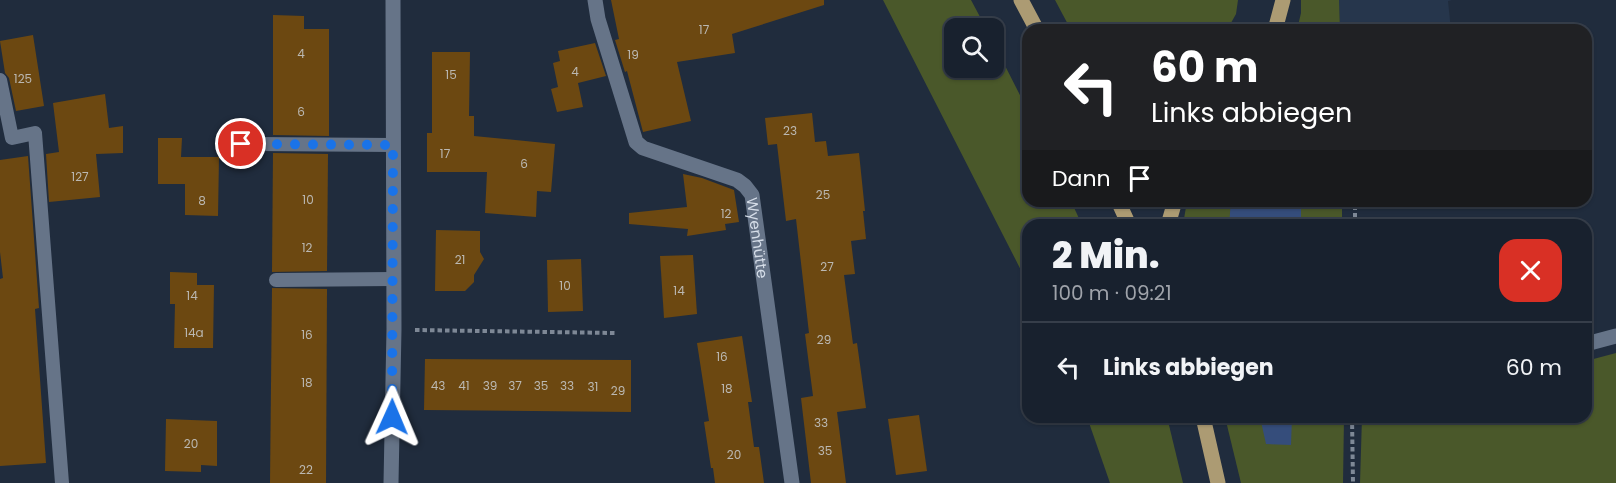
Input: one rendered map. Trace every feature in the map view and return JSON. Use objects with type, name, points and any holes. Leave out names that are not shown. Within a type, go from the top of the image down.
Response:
[{"type":"main road","points":[[1021,0],[1034,24]]},
{"type":"main road","points":[[1277,24],[1283,0]]},
{"type":"main road","points":[[1204,423],[1218,483]]},
{"type":"street","points":[[391,483],[394,329],[393,0]]},
{"type":"street","name":"Wyenhütte","points":[[596,0],[598,19],[636,142],[643,148],[737,180],[746,186],[752,195],[792,483]]},
{"type":"street","points":[[1592,342],[1616,336]]},
{"type":"lane","points":[[0,80],[12,138],[35,133],[62,483]]},
{"type":"lane","points":[[241,144],[393,145]]},
{"type":"lane","points":[[276,280],[393,279]]},
{"type":"path","points":[[394,329],[615,333]]},
{"type":"path","points":[[1352,423],[1353,483]]},
{"type":"shaded area","points":[[1339,0],[1452,0],[1448,1],[1450,24],[1340,24]]},
{"type":"green space","points":[[883,0],[971,0],[981,18],[944,18],[944,78],[1004,78],[1004,64],[1022,99],[1022,207],[1074,207],[1079,219],[1022,219],[1022,272]]},
{"type":"green space","points":[[1055,0],[1238,0],[1236,14],[1230,24],[1068,24]]},
{"type":"green space","points":[[1301,0],[1339,0],[1340,24],[1298,24]]},
{"type":"green space","points":[[1186,207],[1342,207],[1342,219],[1184,219]]},
{"type":"green space","points":[[1616,353],[1616,483],[1360,483],[1362,423],[1592,423],[1592,359]]},
{"type":"green space","points":[[1089,423],[1168,423],[1183,483],[1110,483]]},
{"type":"green space","points":[[1226,423],[1344,423],[1343,483],[1241,483]]},
{"type":"water","points":[[1230,207],[1301,207],[1301,219],[1230,219]]},
{"type":"water","points":[[1261,423],[1292,423],[1291,445],[1266,444]]},
{"type":"building","points":[[611,0],[824,0],[824,5],[732,34],[735,53],[677,62],[691,121],[643,132],[627,71],[625,72],[615,40],[619,39]]},
{"type":"building","points":[[273,15],[304,16],[304,29],[329,29],[329,136],[273,135]]},
{"type":"building","points":[[33,35],[44,106],[16,111],[9,78],[5,73],[0,41]]},
{"type":"building","points":[[595,43],[606,76],[578,83],[583,107],[557,112],[551,89],[558,87],[553,63],[560,61],[558,51]]},
{"type":"building","points":[[432,52],[470,52],[469,116],[474,116],[474,136],[555,144],[551,192],[537,191],[536,217],[485,213],[487,172],[427,172],[427,133],[432,133]]},
{"type":"building","points":[[105,94],[109,128],[123,126],[123,153],[96,154],[100,197],[49,202],[46,154],[59,152],[53,103]]},
{"type":"building","points":[[812,113],[815,142],[826,141],[828,156],[859,153],[865,211],[863,211],[866,239],[851,241],[855,274],[844,275],[853,344],[857,343],[866,408],[837,412],[846,483],[811,483],[801,398],[813,396],[805,334],[809,333],[796,219],[786,221],[777,144],[768,145],[765,118]]},
{"type":"building","points":[[158,138],[182,138],[181,157],[219,157],[218,216],[185,215],[185,184],[158,184]]},
{"type":"building","points":[[273,153],[328,154],[327,271],[272,272]]},
{"type":"building","points":[[28,156],[39,308],[35,309],[46,463],[0,466],[0,279],[3,278],[0,252],[0,160]]},
{"type":"building","points":[[683,174],[702,178],[734,190],[739,222],[725,224],[726,230],[687,236],[688,229],[629,224],[629,213],[687,207]]},
{"type":"building","points":[[436,230],[480,231],[480,252],[484,259],[474,275],[474,282],[465,291],[435,291]]},
{"type":"building","points":[[693,255],[697,314],[664,318],[660,256]]},
{"type":"building","points":[[581,259],[583,311],[548,312],[547,260]]},
{"type":"building","points":[[170,272],[197,273],[197,285],[214,285],[213,348],[174,348],[175,304],[170,304]]},
{"type":"building","points":[[272,288],[327,289],[326,483],[270,483]]},
{"type":"building","points":[[742,336],[752,402],[748,402],[754,447],[759,447],[764,483],[715,483],[704,422],[709,421],[697,343]]},
{"type":"building","points":[[425,359],[631,360],[631,412],[424,410]]},
{"type":"building","points":[[919,415],[927,471],[896,475],[888,419]]},
{"type":"building","points":[[166,419],[217,421],[217,466],[201,465],[201,472],[165,471]]},
{"type":"route","points":[[241,144],[393,145],[392,417]]}]
